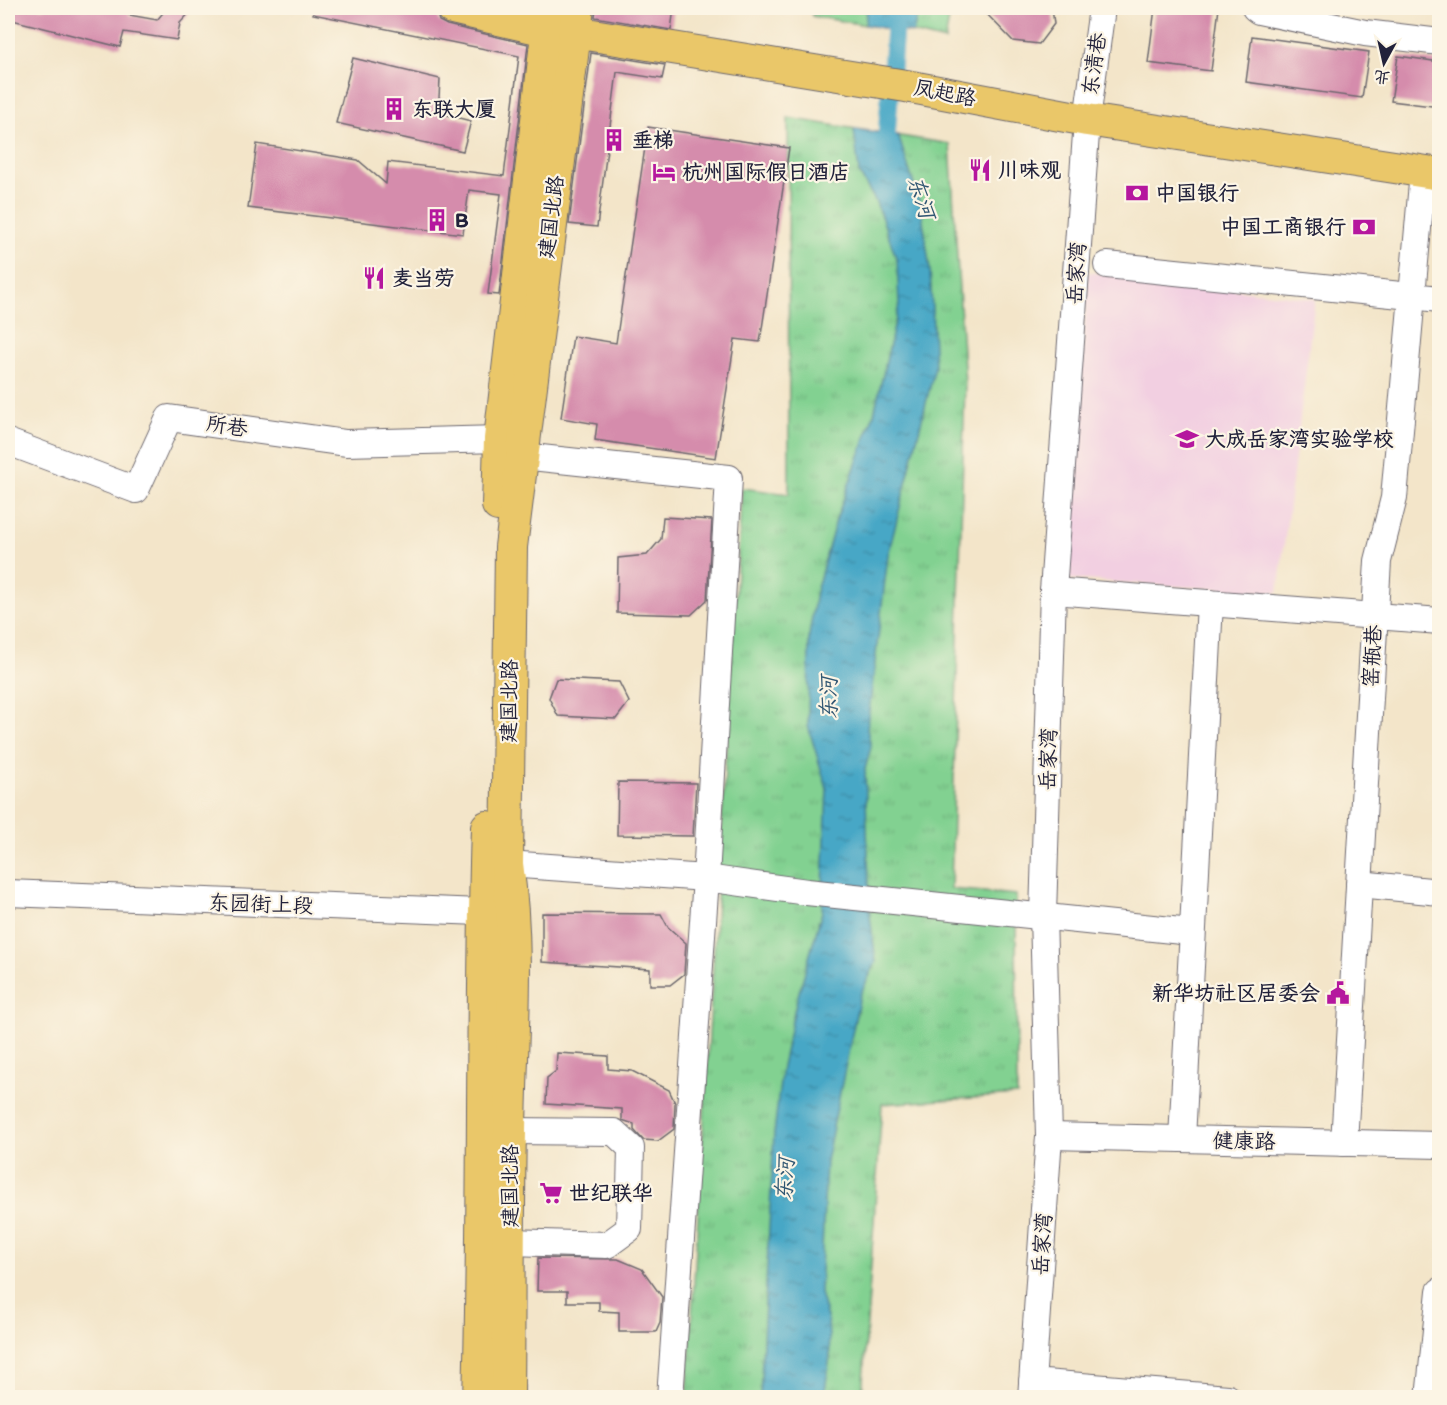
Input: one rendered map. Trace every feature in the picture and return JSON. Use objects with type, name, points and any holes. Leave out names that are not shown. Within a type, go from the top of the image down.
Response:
[{"type":"main road","name":"凤起路","points":[[452,8],[562,19],[846,76],[1087,120],[1431,173]]},
{"type":"main road","name":"建国北路","points":[[479,1398],[499,913],[511,448],[562,19]]},
{"type":"main road","name":"建国北路","points":[[508,1398],[510,1131],[515,1005],[499,913],[507,864],[511,448]]},
{"type":"street","name":"东清巷","points":[[1087,120],[1102,8]]},
{"type":"street","points":[[1255,8],[1365,33],[1440,42]]},
{"type":"street","name":"岳家湾","points":[[1032,1390],[1049,1136],[1043,915],[1053,591],[1087,120]]},
{"type":"street","name":"窑瓶巷","points":[[1344,1143],[1378,561],[1394,498],[1412,296],[1431,173]]},
{"type":"street","points":[[1107,265],[1440,299]]},
{"type":"street","name":"所巷","points":[[8,442],[136,490],[169,418],[346,443],[511,448]]},
{"type":"street","points":[[511,448],[729,478],[706,878],[670,1398]]},
{"type":"street","points":[[1053,591],[1440,621]]},
{"type":"street","points":[[1182,1139],[1191,932],[1210,603]]},
{"type":"street","points":[[507,864],[706,878],[807,892],[1191,932]]},
{"type":"street","points":[[1359,884],[1440,892]]},
{"type":"street","name":"东园街上段","points":[[8,893],[499,913]]},
{"type":"street","points":[[510,1131],[614,1132],[631,1148],[629,1229],[607,1245],[510,1242]]},
{"type":"street","name":"健康路","points":[[1049,1136],[1440,1145]]},
{"type":"street","points":[[1429,1398],[1440,1291]]},
{"type":"street","points":[[1032,1390],[1228,1398]]},
{"type":"shaded area","name":"大成岳家湾实验学校","points":[[1088,272],[1315,299],[1278,593],[1069,579]]},
{"type":"green space","points":[[812,8],[951,8],[945,41],[913,33],[812,16]]},
{"type":"green space","points":[[788,118],[950,144],[965,384],[951,889],[1016,895],[1017,1095],[882,1104],[862,1397],[687,1398],[742,488],[789,494]]},
{"type":"water","points":[[867,8],[919,8],[913,33],[865,25]]},
{"type":"water","points":[[854,129],[898,135],[921,207],[930,270],[935,367],[888,555],[867,729],[871,747],[865,769],[870,916],[876,962],[860,995],[826,1161],[820,1293],[828,1321],[830,1356],[824,1397],[760,1398],[774,1134],[782,1066],[796,1003],[822,912],[827,789],[808,726],[809,636],[816,592],[836,520],[874,414],[899,305],[897,260],[876,202],[859,173]]},
{"type":"building","points":[[8,8],[131,8],[129,15],[157,20],[167,8],[194,8],[180,23],[177,40],[124,32],[120,47],[8,19]]},
{"type":"building","points":[[314,8],[435,8],[439,21],[447,25],[528,44],[499,295],[488,294],[501,194],[469,190],[463,234],[248,208],[257,144],[358,160],[386,184],[388,162],[504,176],[519,56],[313,14]]},
{"type":"building","points":[[596,8],[674,8],[671,30],[595,17]]},
{"type":"building","points":[[981,8],[1052,8],[1054,24],[1039,44],[1013,41]]},
{"type":"building","points":[[1155,8],[1219,8],[1211,71],[1148,63]]},
{"type":"building","points":[[1252,36],[1369,52],[1362,98],[1246,82]]},
{"type":"building","points":[[591,53],[665,65],[662,79],[617,72],[597,227],[569,224]]},
{"type":"building","points":[[1398,56],[1440,62],[1440,107],[1391,101]]},
{"type":"building","name":"东联大厦","points":[[353,58],[440,79],[439,98],[449,103],[447,115],[471,121],[463,151],[336,123]]},
{"type":"building","points":[[648,127],[789,148],[760,342],[735,339],[716,458],[595,440],[597,424],[561,418],[573,336],[616,343]]},
{"type":"building","points":[[663,517],[712,520],[707,600],[691,615],[617,613],[618,558],[647,555],[661,539]]},
{"type":"building","points":[[556,679],[619,682],[629,702],[616,719],[558,716],[549,698]]},
{"type":"building","points":[[618,782],[696,783],[693,836],[617,835]]},
{"type":"building","points":[[542,913],[661,914],[668,927],[686,943],[684,974],[670,985],[650,985],[650,969],[542,962]]},
{"type":"building","points":[[557,1053],[608,1056],[608,1069],[632,1071],[669,1090],[675,1103],[674,1129],[658,1141],[643,1140],[634,1130],[634,1124],[622,1120],[622,1109],[546,1104],[547,1078],[556,1071]]},
{"type":"building","points":[[538,1258],[618,1259],[642,1269],[662,1297],[660,1323],[656,1332],[619,1332],[619,1312],[599,1311],[599,1302],[567,1302],[567,1291],[537,1291]]},
{"type":"waterway","name":"东河","points":[[885,158],[896,8]]},
{"type":"place","name":"东联大厦","points":[[394,109]]},
{"type":"place","name":"垂梯","points":[[614,140]]},
{"type":"place","name":"川味观","points":[[980,170]]},
{"type":"place","name":"杭州国际假日酒店","points":[[664,172]]},
{"type":"place","name":"中国银行","points":[[1137,193]]},
{"type":"place","name":"B","points":[[437,220]]},
{"type":"place","name":"中国工商银行","points":[[1364,227]]},
{"type":"place","name":"麦当劳","points":[[374,278]]},
{"type":"place","name":"大成岳家湾实验学校","points":[[1187,439]]},
{"type":"place","name":"新华坊社区居委会","points":[[1338,993]]},
{"type":"place","name":"世纪联华","points":[[551,1193]]}]
